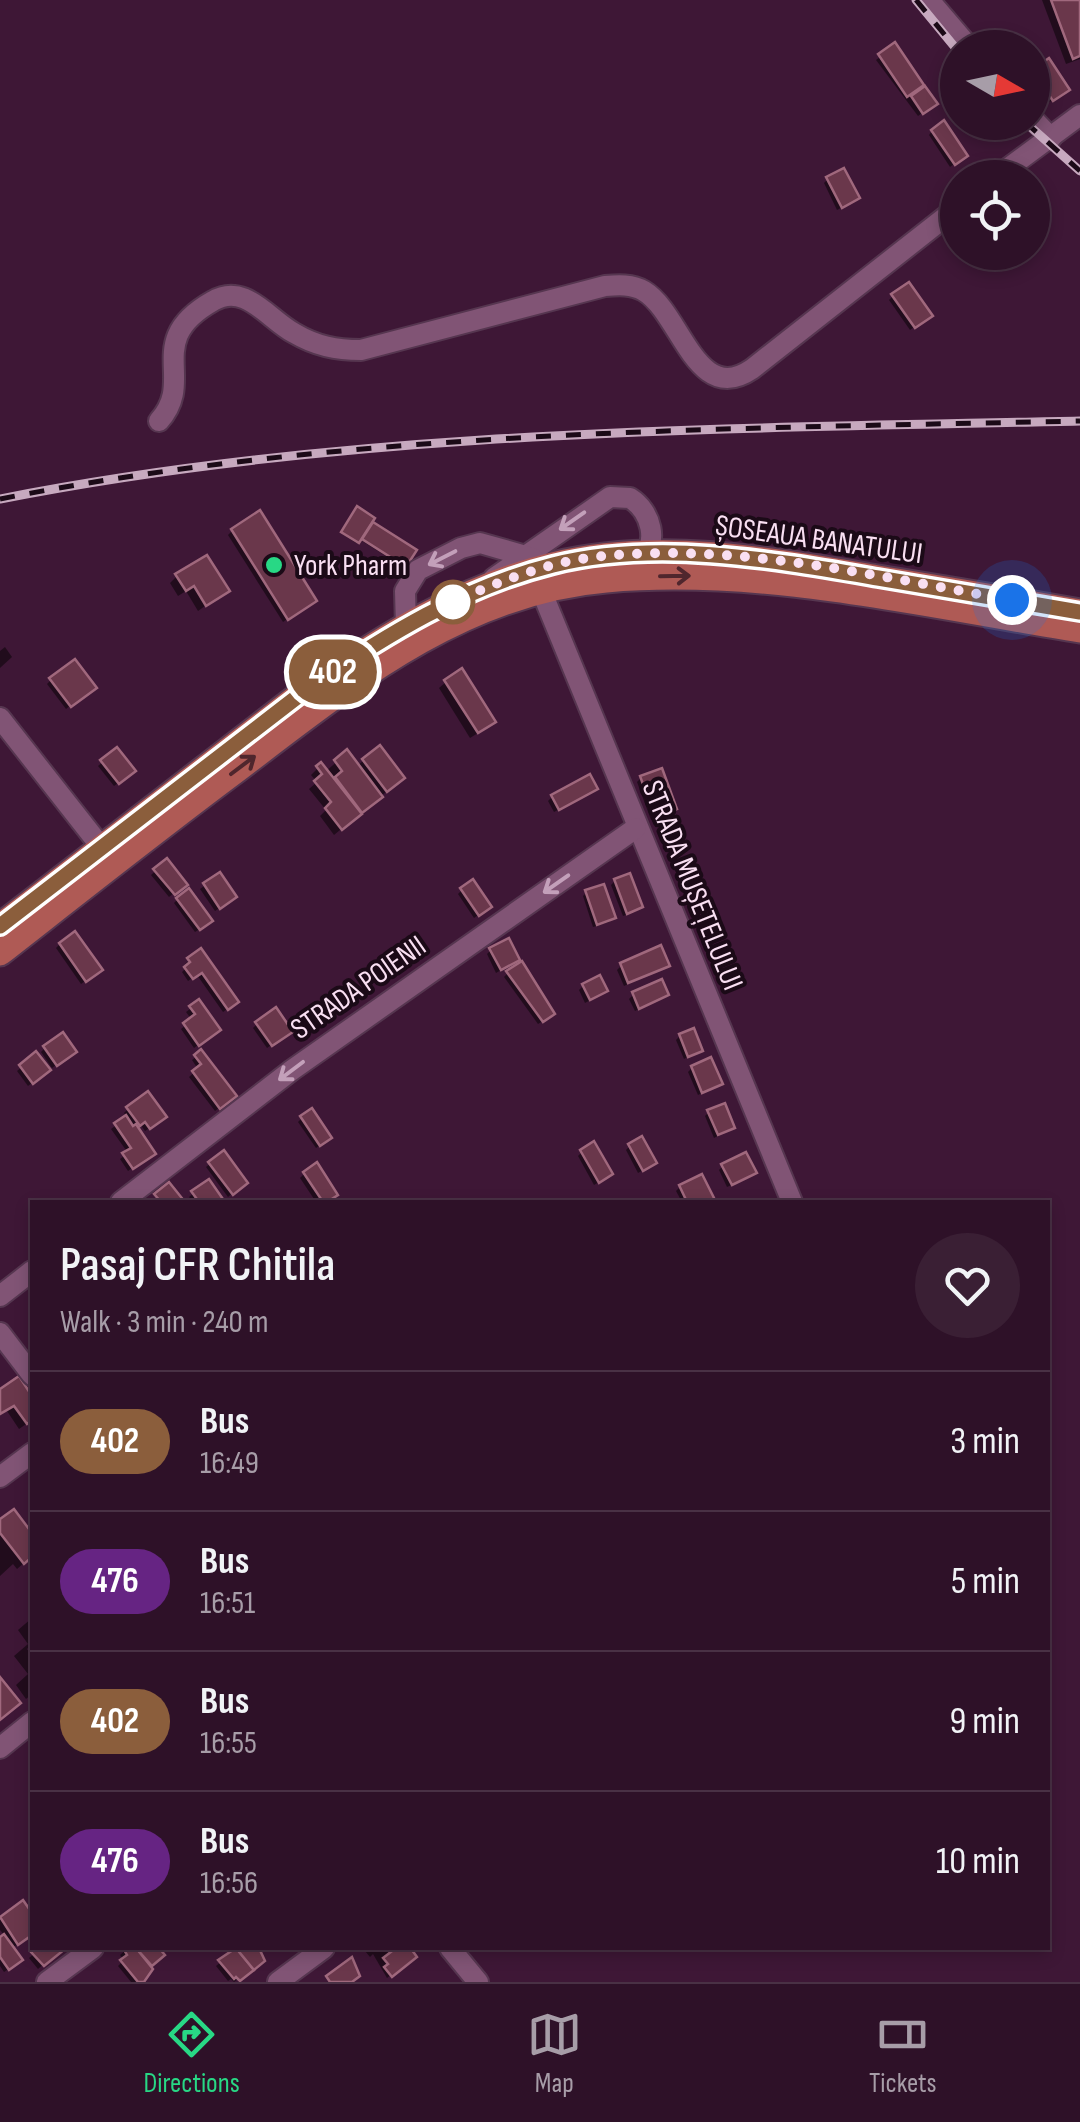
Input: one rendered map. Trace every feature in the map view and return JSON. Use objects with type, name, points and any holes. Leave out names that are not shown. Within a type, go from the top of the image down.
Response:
[{"type":"main road","name":"ȘOSEAUA BANATULUI","points":[[0,926],[310,687],[406,626],[479,591],[554,564],[598,556],[648,554],[774,562],[1080,612]]},
{"type":"main road","name":"ȘOSEAUA BANATULUI","points":[[0,953],[358,678],[454,623],[541,590],[606,580],[734,578],[838,590],[1080,630]]},
{"type":"street","points":[[929,0],[955,30]]},
{"type":"street","points":[[1050,138],[1080,115]]},
{"type":"street","points":[[1020,160],[1047,140]]},
{"type":"street","points":[[159,421],[170,409],[173,397],[172,354],[183,323],[203,306],[230,295],[243,297],[290,332],[313,342],[335,350],[361,350],[605,286],[631,286],[660,306],[698,364],[716,376],[735,378],[940,221]]},
{"type":"street","points":[[479,591],[599,502],[614,496],[630,498],[643,509],[651,532],[648,554],[636,564],[620,571],[569,578],[541,590]]},
{"type":"street","points":[[406,626],[405,591],[418,570],[470,545],[490,544],[554,564]]},
{"type":"street","name":"STRADA MUȘEȚELULUI","points":[[541,590],[791,1200]]},
{"type":"street","points":[[0,718],[102,848]]},
{"type":"street","name":"STRADA POIENII","points":[[124,1200],[292,1070],[636,828]]},
{"type":"street","points":[[0,1296],[30,1273]]},
{"type":"street","points":[[0,1333],[30,1372]]},
{"type":"street","points":[[0,1478],[30,1454]]},
{"type":"street","points":[[0,1748],[30,1724]]},
{"type":"street","points":[[48,1982],[91,1950]]},
{"type":"street","points":[[290,1979],[322,1950]]},
{"type":"street","points":[[452,1950],[478,1982]]},
{"type":"building","points":[[1051,0],[1080,0],[1080,56],[1073,59]]},
{"type":"building","points":[[895,42],[924,85],[907,97],[878,54]]},
{"type":"building","points":[[1050,60],[1070,90],[1053,101],[1050,97]]},
{"type":"building","points":[[925,86],[938,104],[923,114],[911,96]]},
{"type":"building","points":[[940,123],[940,140],[957,140],[968,156],[952,160],[931,130]]},
{"type":"building","points":[[844,168],[860,198],[842,208],[826,177]]},
{"type":"building","points":[[909,282],[933,316],[915,328],[891,294]]},
{"type":"building","points":[[357,506],[375,518],[359,543],[341,532]]},
{"type":"building","name":"York Pharm","points":[[260,510],[317,601],[288,620],[231,529]]},
{"type":"building","points":[[373,522],[417,550],[406,567],[362,539]]},
{"type":"building","points":[[207,555],[230,591],[206,606],[194,586],[186,591],[175,574]]},
{"type":"building","points":[[75,659],[97,688],[71,707],[49,678]]},
{"type":"building","points":[[462,668],[496,722],[478,733],[444,680]]},
{"type":"building","points":[[380,745],[405,778],[387,792],[362,759]]},
{"type":"building","points":[[117,747],[136,771],[119,784],[100,760]]},
{"type":"building","points":[[347,749],[383,797],[362,813],[335,777],[342,771],[334,760]]},
{"type":"building","points":[[321,762],[362,814],[342,830],[325,808],[331,802],[314,781],[322,774],[316,766]]},
{"type":"building","points":[[662,768],[677,809],[655,818],[640,776]]},
{"type":"building","points":[[590,774],[598,789],[559,810],[551,795]]},
{"type":"building","points":[[167,858],[188,885],[175,895],[153,869]]},
{"type":"building","points":[[220,872],[237,897],[220,909],[203,883]]},
{"type":"building","points":[[630,873],[643,907],[627,914],[614,879]]},
{"type":"building","points":[[473,879],[492,907],[479,916],[460,888]]},
{"type":"building","points":[[604,884],[616,918],[597,925],[585,890]]},
{"type":"building","points":[[189,888],[213,921],[200,930],[176,898]]},
{"type":"building","points":[[75,931],[103,970],[86,982],[59,943]]},
{"type":"building","points":[[509,938],[520,960],[501,970],[489,948]]},
{"type":"building","points":[[661,945],[670,966],[628,983],[620,963]]},
{"type":"building","points":[[201,948],[239,1002],[228,1010],[202,973],[193,979],[184,967],[190,962],[187,958]]},
{"type":"building","points":[[522,961],[555,1014],[543,1022],[506,971]]},
{"type":"building","points":[[600,975],[608,991],[590,1000],[582,984]]},
{"type":"building","points":[[662,979],[669,995],[639,1009],[632,992]]},
{"type":"building","points":[[199,999],[221,1030],[199,1046],[183,1023],[195,1014],[189,1006]]},
{"type":"building","points":[[276,1007],[293,1032],[272,1046],[255,1022]]},
{"type":"building","points":[[694,1028],[703,1051],[688,1057],[679,1034]]},
{"type":"building","points":[[63,1032],[77,1052],[57,1066],[43,1046]]},
{"type":"building","points":[[201,1049],[237,1096],[220,1109],[192,1071],[201,1064],[194,1055]]},
{"type":"building","points":[[36,1051],[51,1070],[33,1084],[19,1065]]},
{"type":"building","points":[[711,1057],[723,1084],[702,1093],[691,1066]]},
{"type":"building","points":[[148,1091],[167,1117],[150,1129],[145,1122],[140,1126],[126,1107]]},
{"type":"building","points":[[725,1103],[735,1128],[718,1135],[707,1110]]},
{"type":"building","points":[[312,1108],[332,1138],[320,1146],[300,1116]]},
{"type":"building","points":[[126,1115],[156,1154],[133,1169],[122,1153],[131,1148],[114,1123]]},
{"type":"building","points":[[642,1136],[657,1163],[643,1171],[628,1144]]},
{"type":"building","points":[[594,1141],[613,1174],[599,1183],[580,1150]]},
{"type":"building","points":[[224,1150],[248,1183],[233,1195],[208,1162]]},
{"type":"building","points":[[746,1152],[757,1173],[732,1185],[721,1164]]},
{"type":"building","points":[[317,1162],[338,1195],[322,1200],[303,1172]]},
{"type":"building","points":[[702,1174],[715,1200],[686,1200],[679,1185]]},
{"type":"building","points":[[209,1179],[224,1200],[198,1200],[191,1191]]},
{"type":"building","points":[[169,1182],[183,1200],[159,1200],[154,1194]]},
{"type":"building","points":[[19,1376],[30,1393],[30,1422],[27,1424],[14,1406],[0,1414],[0,1389]]},
{"type":"building","points":[[14,1509],[30,1530],[30,1559],[24,1564],[0,1533],[0,1519]]},
{"type":"building","points":[[0,1677],[21,1703],[0,1720]]},
{"type":"building","points":[[23,1900],[30,1910],[30,1936],[18,1945],[0,1917]]},
{"type":"building","points":[[4,1934],[23,1960],[9,1970],[0,1957],[0,1937]]},
{"type":"building","points":[[34,1950],[64,1950],[44,1966],[31,1952]]},
{"type":"building","points":[[124,1950],[138,1950],[153,1969],[144,1982],[138,1982],[120,1960],[127,1955]]},
{"type":"building","points":[[138,1950],[161,1950],[165,1955],[152,1966]]},
{"type":"building","points":[[238,1950],[254,1970],[240,1981],[218,1960]]},
{"type":"building","points":[[238,1950],[260,1950],[265,1961],[254,1970]]},
{"type":"building","points":[[393,1950],[412,1950],[417,1957],[392,1977],[383,1958]]},
{"type":"building","points":[[352,1957],[360,1976],[352,1982],[330,1982],[326,1976]]},
{"type":"railway","points":[[916,0],[941,30]]},
{"type":"railway","points":[[1045,140],[1080,171]]},
{"type":"railway","points":[[0,499],[268,458],[403,446],[673,431],[1080,421]]},
{"type":"bus line","name":"402","points":[[0,926],[350,660],[450,603],[554,564],[598,556],[648,554],[738,557],[1080,612]]},
{"type":"place","name":"York Pharm","points":[[274,565]]},
{"type":"route","points":[[453,602],[450,603],[554,564],[598,556],[648,554],[738,557],[1012,600]]}]
